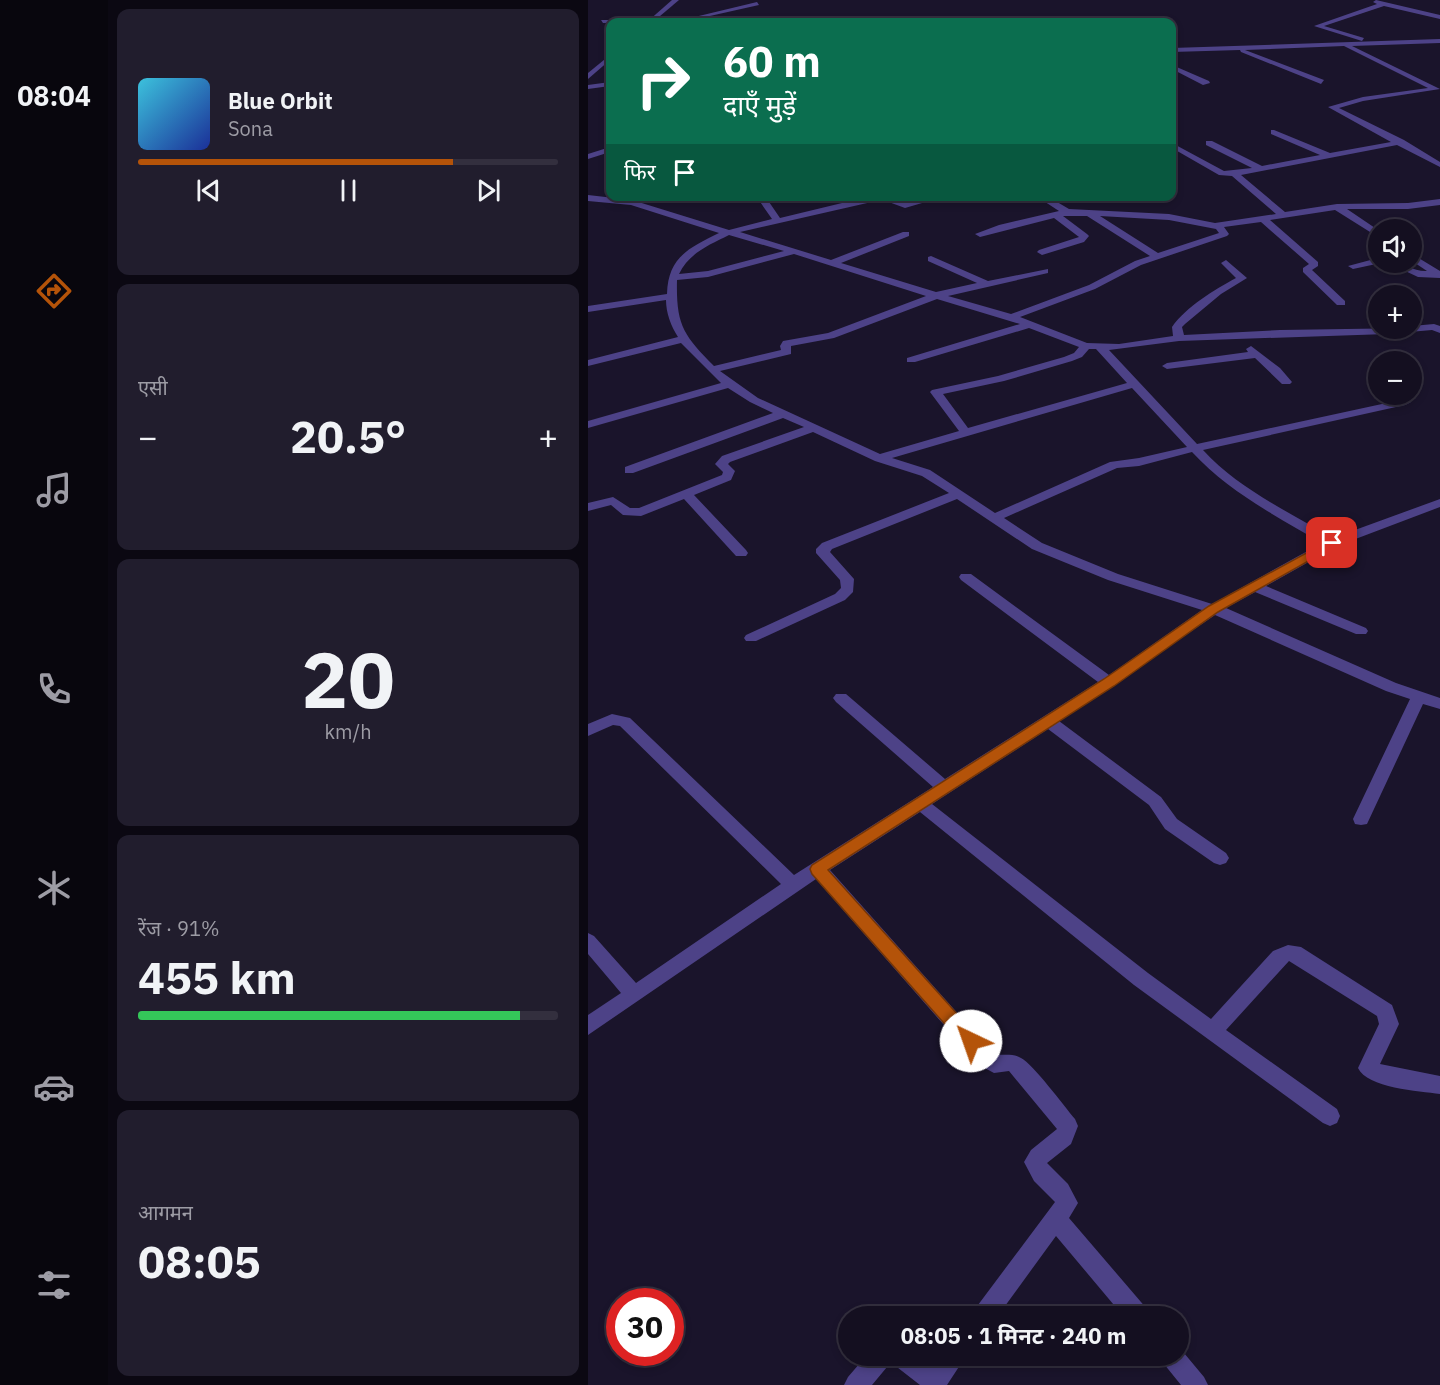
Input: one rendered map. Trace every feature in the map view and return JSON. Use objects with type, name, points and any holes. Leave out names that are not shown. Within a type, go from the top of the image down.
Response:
[{"type":"street","points":[[656,18],[676,0]]},
{"type":"street","points":[[1367,0],[1440,17]]},
{"type":"street","points":[[699,18],[757,4]]},
{"type":"street","points":[[1380,44],[1317,26],[1383,4]]},
{"type":"street","points":[[662,13],[674,18]]},
{"type":"street","points":[[1176,50],[1440,41]]},
{"type":"street","points":[[1345,45],[1438,90]]},
{"type":"street","points":[[1237,48],[1321,82]]},
{"type":"street","points":[[588,77],[606,61]]},
{"type":"street","points":[[1176,69],[1206,83]]},
{"type":"street","points":[[1425,84],[1440,80]]},
{"type":"street","points":[[588,87],[606,85]]},
{"type":"street","points":[[1438,90],[1364,99],[1333,106],[1440,165]]},
{"type":"street","points":[[1274,132],[1329,156]]},
{"type":"street","points":[[1176,147],[1222,173],[1234,174],[1401,142]]},
{"type":"street","points":[[1209,143],[1261,169]]},
{"type":"street","points":[[588,157],[606,151]]},
{"type":"street","points":[[1234,174],[1284,216]]},
{"type":"street","points":[[588,198],[632,203],[726,233],[753,238],[1011,317],[1086,346],[1119,347],[1179,338],[1232,335],[1387,332],[1434,327],[1440,330]]},
{"type":"street","points":[[764,201],[778,221]]},
{"type":"street","points":[[850,201],[726,233],[696,248],[680,262],[672,277],[671,308],[677,327],[684,339],[712,370],[754,400],[879,458],[926,472],[1037,546],[1071,561],[1214,609],[1418,698],[1440,704]]},
{"type":"street","points":[[892,201],[905,205],[921,201]]},
{"type":"street","points":[[1048,201],[1067,212]]},
{"type":"street","points":[[980,234],[1067,212],[1169,217],[1219,226],[1336,207],[1419,205],[1440,202]]},
{"type":"street","points":[[1419,205],[1440,214]]},
{"type":"street","points":[[1336,207],[1368,228]]},
{"type":"street","points":[[1087,212],[1156,256]]},
{"type":"street","points":[[1042,252],[1080,240],[1084,236],[1055,214]]},
{"type":"street","points":[[1263,219],[1315,264],[1306,268],[1307,272],[1341,303]]},
{"type":"street","points":[[1011,317],[1092,287],[1156,256],[1224,234],[1219,226]]},
{"type":"street","points":[[833,263],[906,234]]},
{"type":"street","points":[[672,277],[708,274],[795,251]]},
{"type":"street","points":[[931,259],[989,285]]},
{"type":"street","points":[[1353,266],[1368,263]]},
{"type":"street","points":[[1179,338],[1177,327],[1181,322],[1218,292],[1242,278],[1226,264]]},
{"type":"street","points":[[1422,264],[1438,274]]},
{"type":"street","points":[[712,370],[787,352],[785,346],[787,343],[830,336],[937,295],[1045,271]]},
{"type":"street","points":[[1415,273],[1438,274]]},
{"type":"street","points":[[588,309],[671,296]]},
{"type":"street","points":[[911,360],[1031,324]]},
{"type":"street","points":[[1232,335],[1257,354],[1286,382]]},
{"type":"street","points":[[588,363],[684,339]]},
{"type":"street","points":[[965,432],[936,394],[938,391],[991,381],[1048,365],[1078,355],[1086,346]]},
{"type":"street","points":[[1100,347],[1217,472],[1235,486],[1332,543]]},
{"type":"street","points":[[1167,366],[1257,354]]},
{"type":"street","points":[[588,425],[730,384]]},
{"type":"street","points":[[879,458],[1134,384]]},
{"type":"street","points":[[994,518],[1104,468],[1392,405]]},
{"type":"street","points":[[629,470],[785,413]]},
{"type":"street","points":[[588,507],[613,501],[627,513],[635,513],[727,477],[729,471],[721,464],[726,459],[816,427]]},
{"type":"street","points":[[687,494],[741,553]]},
{"type":"street","points":[[751,638],[840,597],[848,589],[847,579],[824,553],[823,549],[827,546],[958,494]]},
{"type":"street","points":[[588,1026],[793,885],[1109,682],[1214,609],[1332,543],[1440,503]]},
{"type":"street","points":[[966,577],[1109,682]]},
{"type":"street","points":[[1254,586],[1361,631]]},
{"type":"street","points":[[841,698],[944,788]]},
{"type":"street","points":[[1361,819],[1418,698]]},
{"type":"street","points":[[588,730],[612,719],[625,722],[793,885]]},
{"type":"street","points":[[1048,721],[1155,801],[1171,824],[1220,858]]},
{"type":"street","points":[[920,804],[1141,979],[1330,1116]]},
{"type":"street","points":[[818,869],[986,1059],[994,1064],[1009,1062],[1016,1065],[1065,1119],[1068,1131],[1035,1162],[1040,1171],[1066,1198],[1067,1203],[991,1306]]},
{"type":"street","points":[[588,941],[634,994]]},
{"type":"street","points":[[1213,1031],[1279,957],[1295,953],[1386,1011],[1389,1024],[1368,1068],[1381,1075],[1440,1085]]},
{"type":"street","points":[[1056,1219],[1130,1306]]},
{"type":"street","points":[[856,1385],[873,1366]]},
{"type":"street","points":[[914,1366],[937,1383],[948,1366]]},
{"type":"street","points":[[1180,1366],[1196,1385]]},
{"type":"route","points":[[971,1041],[818,869],[1109,682],[1214,609],[1332,543]]}]
